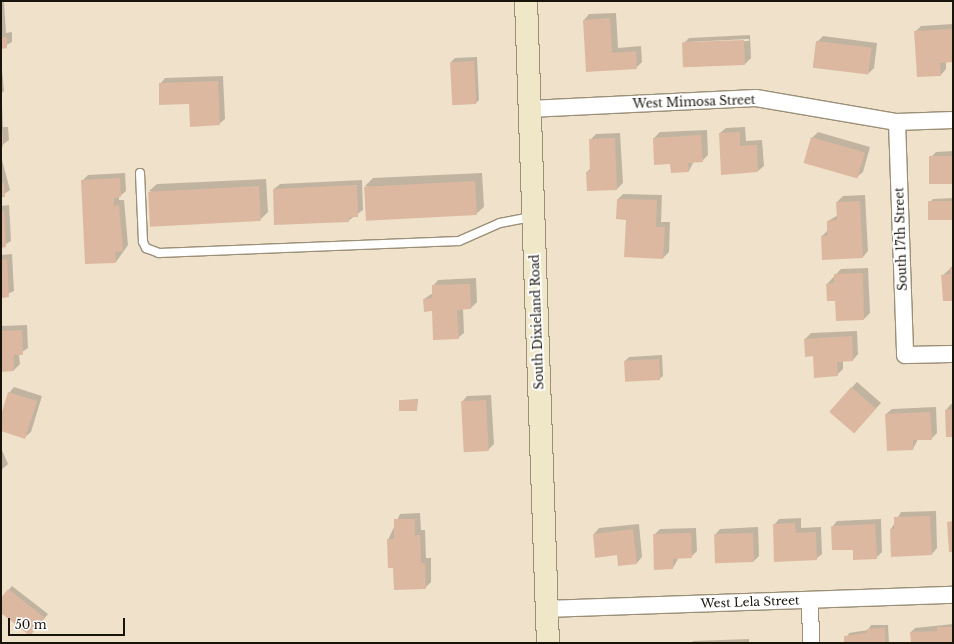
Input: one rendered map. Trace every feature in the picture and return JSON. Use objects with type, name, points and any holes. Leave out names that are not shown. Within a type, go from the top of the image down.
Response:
[{"type":"main road","name":"South Dixieland Road","points":[[526,1],[548,643]]},
{"type":"street","name":"West Mimosa Street","points":[[529,109],[756,98],[897,122],[953,120]]},
{"type":"street","name":"South 17th Street","points":[[897,122],[905,355],[953,354]]},
{"type":"street","name":"West Lela Street","points":[[546,609],[953,595]]},
{"type":"street","points":[[810,600],[811,643]]},
{"type":"lane","points":[[140,173],[143,242],[146,248],[159,252],[459,241],[500,223],[534,217]]},
{"type":"building","points":[[610,18],[612,53],[636,51],[637,69],[586,72],[583,20]]},
{"type":"building","points":[[953,29],[953,62],[940,63],[941,76],[917,77],[914,31]]},
{"type":"building","points":[[7,37],[7,48],[1,49],[1,38]]},
{"type":"building","points":[[744,40],[745,65],[683,67],[682,42]]},
{"type":"building","points":[[816,41],[872,48],[868,75],[813,68]]},
{"type":"building","points":[[474,61],[476,104],[452,105],[450,62]]},
{"type":"building","points":[[218,81],[220,125],[190,127],[189,104],[159,105],[159,83]]},
{"type":"building","points":[[1,132],[3,132],[3,147],[1,147]]},
{"type":"building","points":[[740,132],[740,146],[757,145],[758,172],[721,175],[719,133]]},
{"type":"building","points":[[701,135],[703,162],[688,163],[689,172],[671,173],[670,164],[654,165],[653,138]]},
{"type":"building","points":[[811,137],[865,152],[857,178],[804,163]]},
{"type":"building","points":[[615,138],[617,190],[587,191],[586,172],[590,172],[589,139]]},
{"type":"building","points":[[929,156],[953,156],[953,184],[929,184]]},
{"type":"building","points":[[120,178],[121,197],[114,198],[114,206],[119,205],[123,251],[115,252],[116,263],[85,264],[81,180]]},
{"type":"building","points":[[475,181],[477,215],[366,221],[364,187]]},
{"type":"building","points":[[1,183],[4,183],[5,197],[1,197]]},
{"type":"building","points":[[357,185],[358,217],[349,217],[349,222],[274,225],[273,189]]},
{"type":"building","points":[[259,186],[261,221],[150,227],[148,192]]},
{"type":"building","points":[[617,199],[657,200],[656,227],[665,227],[663,259],[624,257],[626,220],[616,219]]},
{"type":"building","points":[[860,201],[863,258],[822,260],[821,236],[827,236],[827,221],[837,220],[836,202]]},
{"type":"building","points":[[928,201],[953,201],[953,220],[928,220]]},
{"type":"building","points":[[1,211],[4,211],[6,247],[1,248]]},
{"type":"building","points":[[7,259],[9,297],[1,298],[1,260]]},
{"type":"building","points":[[950,267],[953,267],[953,301],[943,301],[941,275],[950,274]]},
{"type":"building","points":[[863,273],[864,320],[836,321],[835,301],[827,301],[826,284],[834,283],[834,274]]},
{"type":"building","points":[[470,284],[471,309],[457,310],[459,339],[433,340],[432,311],[424,312],[423,299],[432,298],[432,285]]},
{"type":"building","points":[[22,330],[23,355],[14,355],[14,371],[1,372],[1,331]]},
{"type":"building","points":[[852,336],[853,361],[837,362],[838,376],[814,378],[813,356],[805,357],[804,339]]},
{"type":"building","points":[[659,359],[660,380],[625,382],[624,361]]},
{"type":"building","points":[[851,387],[876,409],[854,434],[829,412]]},
{"type":"building","points":[[8,392],[37,401],[25,439],[1,431],[1,415]]},
{"type":"building","points":[[399,400],[417,400],[417,411],[399,411]]},
{"type":"building","points":[[486,400],[489,451],[464,452],[461,401]]},
{"type":"building","points":[[953,409],[953,437],[946,437],[945,410]]},
{"type":"building","points":[[930,412],[932,440],[913,440],[913,450],[887,451],[885,414]]},
{"type":"building","points":[[930,516],[932,555],[891,557],[890,529],[894,529],[894,517]]},
{"type":"building","points":[[394,519],[415,519],[415,535],[420,535],[421,563],[425,563],[426,589],[394,590],[393,568],[388,568],[387,539],[394,539]]},
{"type":"building","points":[[953,521],[953,552],[949,552],[947,522]]},
{"type":"building","points":[[795,523],[796,533],[816,532],[817,560],[774,562],[773,524]]},
{"type":"building","points":[[875,524],[877,559],[853,560],[853,550],[832,550],[831,526]]},
{"type":"building","points":[[633,529],[637,564],[618,566],[617,555],[595,558],[593,534]]},
{"type":"building","points":[[691,533],[692,558],[673,559],[673,569],[654,570],[653,534]]},
{"type":"building","points":[[753,533],[754,562],[715,563],[714,534]]},
{"type":"building","points":[[8,589],[45,618],[30,636],[1,613],[1,598]]},
{"type":"building","points":[[937,627],[952,627],[953,643],[911,643],[910,632],[937,631]]},
{"type":"building","points":[[885,628],[885,643],[844,643],[844,636],[867,633],[867,629]]}]
